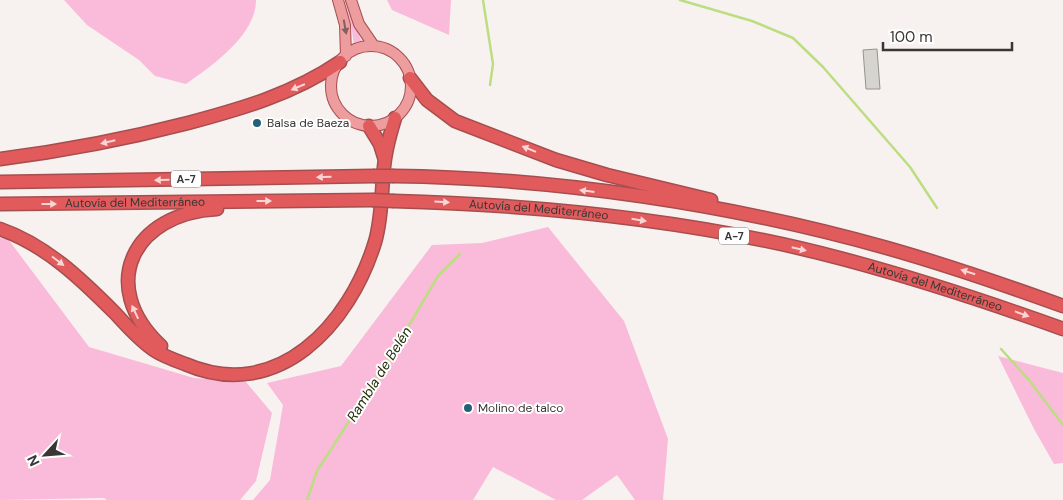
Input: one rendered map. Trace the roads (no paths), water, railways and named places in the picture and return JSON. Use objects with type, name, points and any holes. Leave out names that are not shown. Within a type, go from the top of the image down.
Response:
[{"type":"highway","points":[[0,159],[96,144],[230,112],[267,100],[307,83],[343,59]]},
{"type":"highway","points":[[410,78],[427,100],[456,121],[556,160],[607,175],[738,206],[760,218]]},
{"type":"highway","points":[[384,160],[395,118]]},
{"type":"highway","points":[[0,229],[37,246],[60,262],[154,350],[195,368],[218,374],[241,374],[278,365],[295,357],[316,342],[343,310],[369,258],[377,232],[384,188],[384,160],[380,144],[368,126]]},
{"type":"highway","name":"Autovía del Mediterráneo","points":[[0,182],[394,176],[492,181],[588,191],[704,207],[760,218],[887,248],[976,275],[1063,306]]},
{"type":"highway","name":"Autovía del Mediterráneo","points":[[0,204],[372,200],[534,207],[615,216],[770,242],[908,277],[986,301],[1063,329]]},
{"type":"highway","points":[[178,361],[149,334],[133,310],[129,299],[128,281],[132,260],[140,245],[153,231],[172,219],[206,209],[222,208],[242,201]]},
{"type":"main road","points":[[338,0],[345,25],[343,59],[332,84],[334,99],[347,118],[368,126],[378,126],[395,118],[407,105],[411,88],[410,78],[405,65],[395,54],[374,46],[359,48],[343,59]]},
{"type":"main road","points":[[350,0],[359,24],[374,46]]},
{"type":"waterway","name":"Rambla de Belén","points":[[483,0],[493,64],[490,85]]},
{"type":"waterway","points":[[680,0],[752,21],[793,38],[823,67],[910,167],[937,208]]},
{"type":"waterway","name":"Rambla de Belén","points":[[307,500],[317,471],[391,356],[438,276],[460,254]]},
{"type":"waterway","points":[[1001,349],[1029,380],[1063,425]]},
{"type":"place","name":"Balsa de Baeza","points":[[257,123]]},
{"type":"place","name":"Molino de talco","points":[[468,408]]}]
